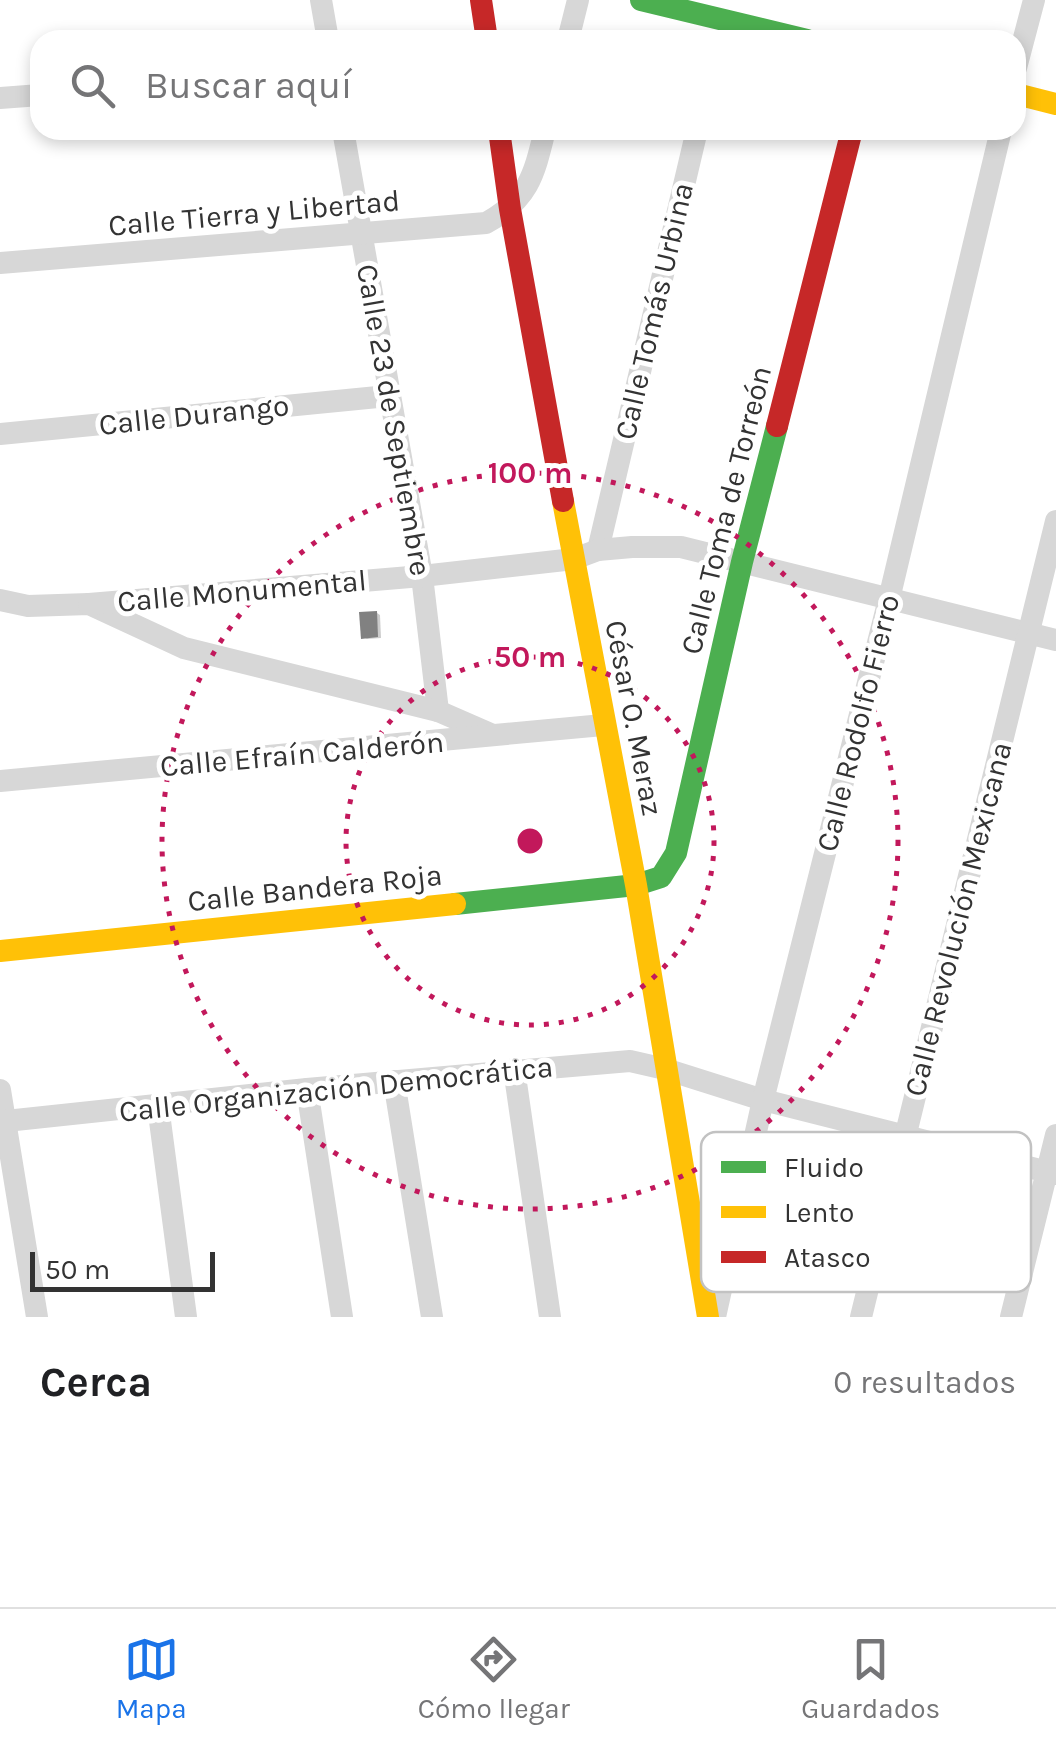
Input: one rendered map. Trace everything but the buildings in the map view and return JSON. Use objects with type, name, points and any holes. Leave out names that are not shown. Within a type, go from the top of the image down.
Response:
[{"type":"street","points":[[321,0],[326,30]]},
{"type":"street","points":[[481,0],[486,30]]},
{"type":"street","points":[[570,30],[578,0]]},
{"type":"street","points":[[641,0],[721,30]]},
{"type":"street","points":[[1026,30],[1034,0]]},
{"type":"street","points":[[0,98],[30,96]]},
{"type":"street","points":[[1026,96],[1056,104]]},
{"type":"street","name":"Calle 23 de Septiembre","points":[[345,140],[422,576],[438,711]]},
{"type":"street","name":"César O. Meraz","points":[[500,140],[701,1263]]},
{"type":"street","points":[[510,209],[533,179],[543,140]]},
{"type":"street","name":"Calle Tomás Urbina","points":[[598,550],[695,140]]},
{"type":"street","name":"Calle Toma de Torreón","points":[[636,884],[660,877],[676,853],[742,562],[849,140]]},
{"type":"street","name":"Calle Rodolfo Fierro","points":[[755,1132],[999,140]]},
{"type":"street","name":"Calle Tierra y Libertad","points":[[0,264],[486,222],[510,209]]},
{"type":"street","name":"Calle Durango","points":[[0,434],[388,396]]},
{"type":"street","name":"Calle Revolución Mexicana","points":[[905,1132],[1056,521]]},
{"type":"street","name":"Calle Monumental","points":[[0,600],[28,606],[89,604],[422,576],[574,559],[598,550],[632,546],[681,547],[1056,640]]},
{"type":"street","points":[[89,604],[184,648],[438,711],[497,737]]},
{"type":"street","name":"Calle Efraín Calderón","points":[[0,781],[603,725]]},
{"type":"street","name":"Calle Bandera Roja","points":[[0,951],[636,884]]},
{"type":"street","name":"Calle Organización Democrática","points":[[6,1121],[308,1089],[630,1062],[665,1068],[763,1100],[892,1132]]},
{"type":"street","points":[[514,1070],[550,1317]]},
{"type":"street","points":[[394,1081],[432,1317]]},
{"type":"street","points":[[308,1089],[342,1317]]},
{"type":"street","points":[[0,1090],[37,1317]]},
{"type":"street","points":[[158,1106],[186,1317]]},
{"type":"street","points":[[1031,1247],[1052,1173],[1056,1135]]},
{"type":"street","name":"César O. Meraz","points":[[706,1292],[711,1317]]},
{"type":"street","name":"Calle Rodolfo Fierro","points":[[711,1317],[717,1292]]},
{"type":"street","name":"Calle Revolución Mexicana","points":[[861,1317],[867,1292]]},
{"type":"street","points":[[1011,1317],[1018,1292]]},
{"type":"traffic: fast","points":[[641,0],[766,30]]},
{"type":"traffic: fast","points":[[455,904],[636,885],[661,877],[676,853],[777,426]]},
{"type":"traffic: slow","points":[[1026,96],[1056,104]]},
{"type":"traffic: slow","points":[[563,501],[636,885],[701,1275]]},
{"type":"traffic: slow","points":[[0,951],[455,904]]},
{"type":"traffic: slow","points":[[704,1292],[708,1317]]},
{"type":"traffic: jam","points":[[481,0],[486,30]]},
{"type":"traffic: jam","points":[[500,140],[563,501]]},
{"type":"traffic: jam","points":[[777,426],[849,140]]}]
